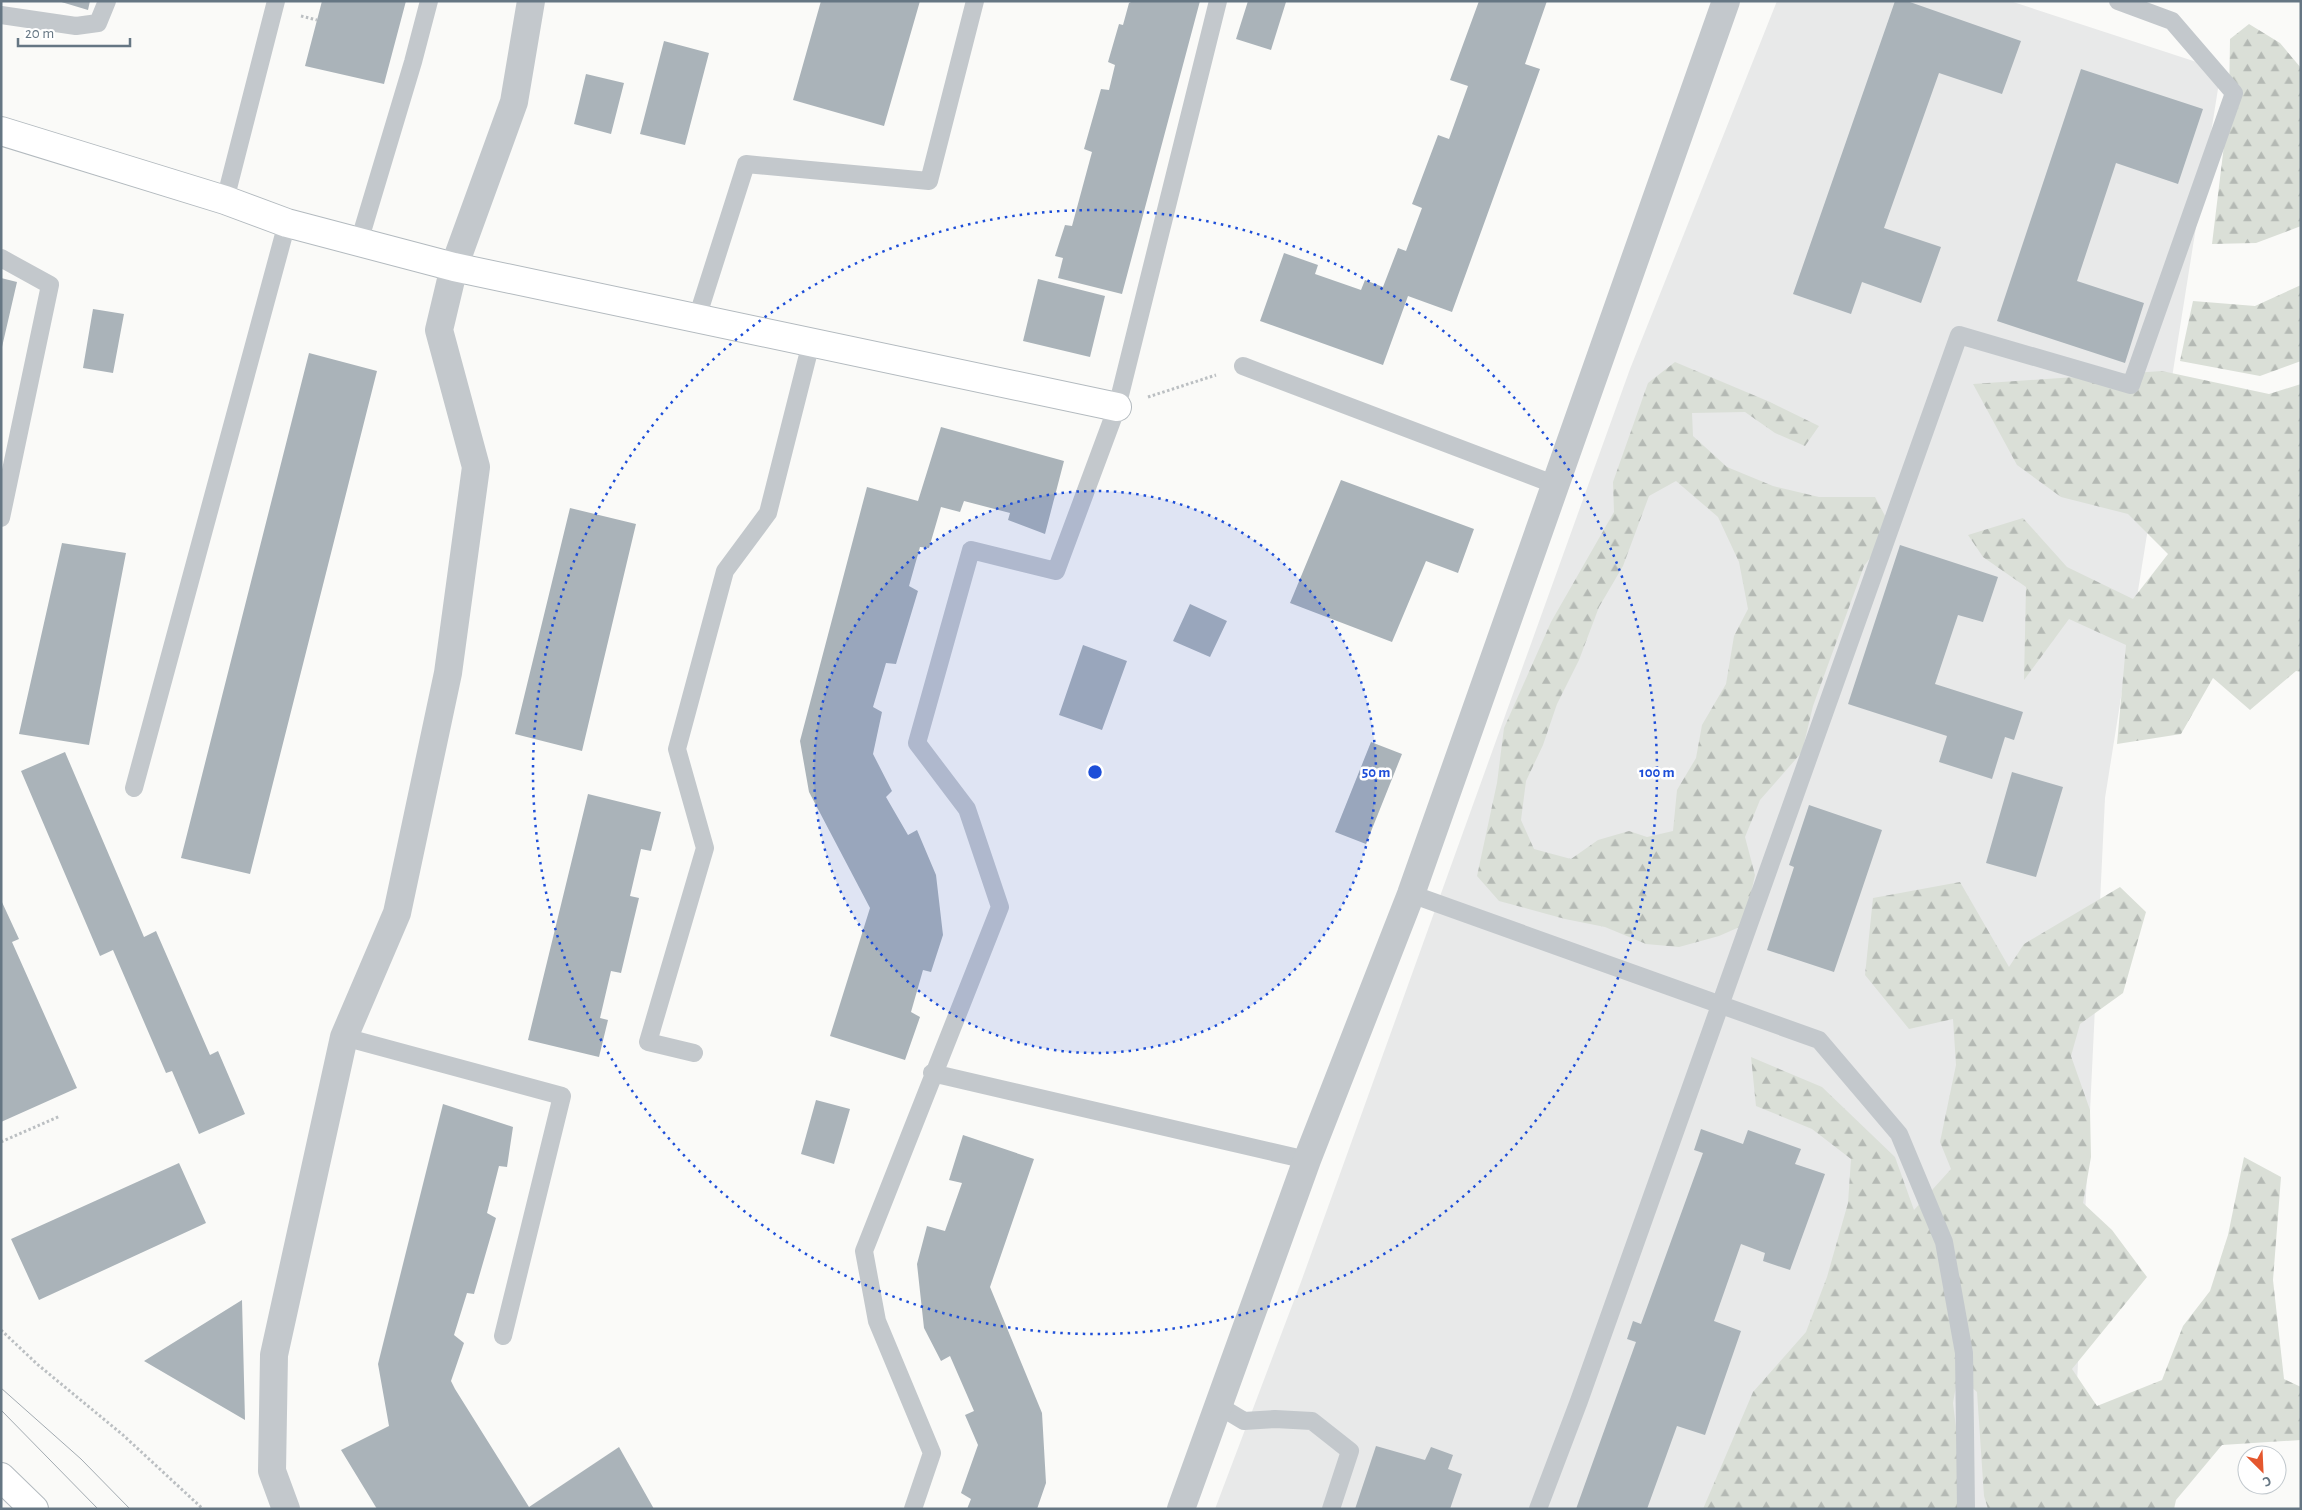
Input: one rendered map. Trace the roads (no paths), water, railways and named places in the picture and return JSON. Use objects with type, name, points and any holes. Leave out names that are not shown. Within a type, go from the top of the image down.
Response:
[{"type":"street","points":[[286,1509],[272,1471],[274,1355],[344,1037],[397,912],[448,672],[476,467],[439,330],[454,267],[514,102],[531,1]]},
{"type":"street","points":[[1181,1509],[1307,1160],[1411,894],[1726,1]]},
{"type":"street","points":[[1,131],[225,200],[287,223],[454,267],[1117,407]]},
{"type":"street","points":[[1,1477],[34,1509]]},
{"type":"lane","points":[[1,15],[76,26],[98,23],[106,1]]},
{"type":"lane","points":[[225,200],[276,1]]},
{"type":"lane","points":[[359,242],[429,1]]},
{"type":"lane","points":[[697,318],[746,164],[929,181],[975,1]]},
{"type":"lane","points":[[913,1509],[932,1453],[877,1320],[864,1251],[932,1073],[1000,907],[967,809],[917,742],[971,550],[1056,571],[1117,407],[1218,1]]},
{"type":"lane","points":[[1538,1509],[1722,1004],[1959,335],[2131,386],[2234,92],[2172,21],[2118,1]]},
{"type":"lane","points":[[134,788],[287,223]]},
{"type":"lane","points":[[1,258],[50,285],[1,518]]},
{"type":"lane","points":[[694,1053],[648,1042],[705,848],[677,749],[725,571],[768,513],[811,343]]},
{"type":"lane","points":[[1243,366],[1556,485]]},
{"type":"lane","points":[[1411,894],[1819,1040],[1899,1134],[1944,1242],[1964,1353],[1966,1509]]},
{"type":"lane","points":[[344,1037],[562,1096],[503,1336]]},
{"type":"lane","points":[[932,1073],[1307,1160]]},
{"type":"lane","points":[[1219,1406],[1244,1421],[1274,1419],[1312,1421],[1350,1451],[1331,1509]]},
{"type":"tram line","points":[[1,1388],[81,1459],[130,1509]]},
{"type":"tram line","points":[[1,1410],[98,1509]]}]
